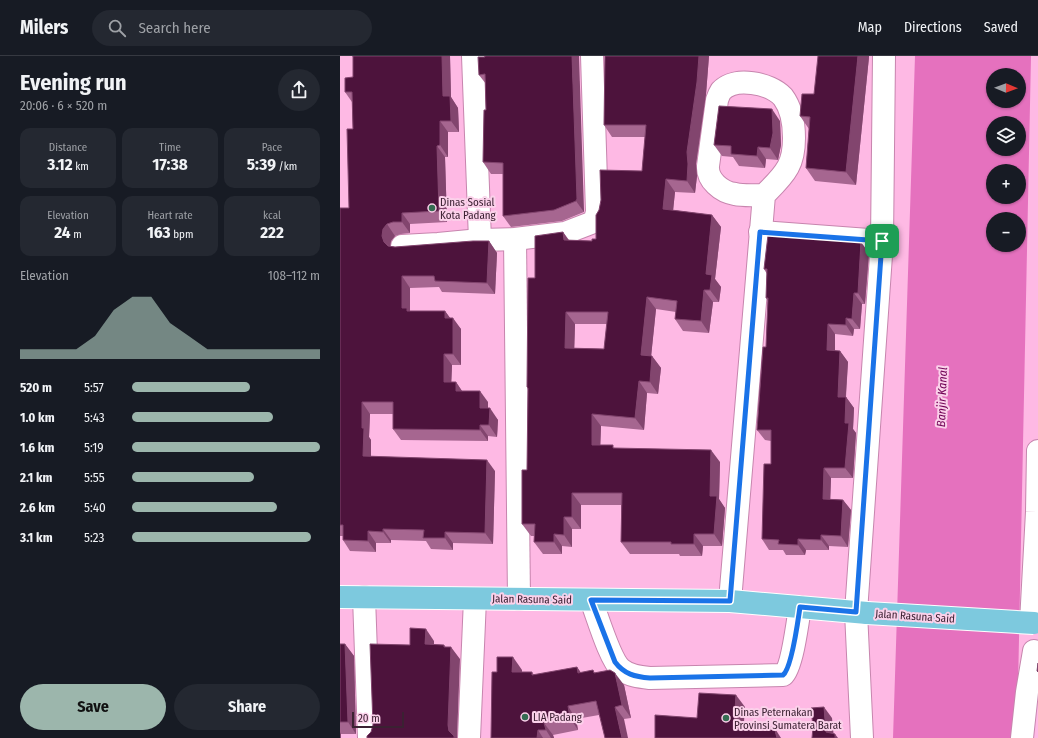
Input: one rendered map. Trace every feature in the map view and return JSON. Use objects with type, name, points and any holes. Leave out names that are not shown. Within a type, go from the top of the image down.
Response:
[{"type":"main road","name":"Jalan Rasuna Said","points":[[340,597],[519,599],[593,604],[730,601],[799,613],[861,612],[1035,623]]},
{"type":"street","points":[[473,56],[480,240]]},
{"type":"street","points":[[402,246],[515,239],[565,233],[591,223],[595,219],[597,212],[592,56]]},
{"type":"street","points":[[862,738],[861,612],[882,241],[884,56]]},
{"type":"street","points":[[730,601],[764,195],[783,175],[791,161],[794,139],[792,116],[783,98],[776,91],[761,85],[743,83],[735,84],[720,92],[717,100],[708,174],[713,182],[732,194],[764,195]]},
{"type":"street","points":[[760,232],[882,241]]},
{"type":"street","points":[[515,239],[519,599]]},
{"type":"street","points":[[1035,623],[1038,451]]},
{"type":"street","points":[[364,597],[369,738]]},
{"type":"street","points":[[469,738],[475,599]]},
{"type":"street","points":[[593,604],[612,655],[620,668],[632,676],[650,678],[783,675],[787,671],[790,660],[799,613]]},
{"type":"street","points":[[1022,738],[1027,692],[1034,651]]},
{"type":"water","name":"Banjir Kanal","points":[[915,56],[1031,56],[1018,687],[1014,738],[893,738]]},
{"type":"building","points":[[353,56],[442,56],[443,96],[450,96],[451,121],[440,121],[440,145],[437,146],[439,211],[402,213],[402,222],[387,224],[383,229],[382,236],[384,242],[388,246],[395,247],[489,241],[487,283],[435,281],[434,276],[402,276],[402,308],[407,308],[407,311],[445,311],[445,318],[453,318],[453,354],[444,354],[444,382],[456,382],[456,391],[480,391],[480,408],[490,408],[489,425],[480,425],[480,430],[393,429],[393,402],[362,402],[362,428],[364,428],[363,456],[487,460],[485,533],[445,532],[445,538],[423,538],[424,530],[383,529],[383,532],[368,531],[368,541],[343,540],[343,525],[340,525],[340,208],[349,208],[347,129],[353,129],[352,92],[345,92],[345,78],[353,77]]},
{"type":"building","points":[[572,56],[576,201],[554,210],[503,216],[503,163],[483,162],[484,110],[486,110],[485,74],[479,75],[478,57]]},
{"type":"building","points":[[605,56],[699,56],[697,82],[687,152],[687,181],[666,179],[663,209],[712,215],[706,274],[712,275],[710,290],[704,290],[701,321],[675,319],[677,301],[647,297],[641,355],[652,356],[650,382],[639,381],[635,418],[592,414],[592,445],[613,445],[613,448],[711,450],[710,496],[717,496],[714,534],[694,534],[694,544],[671,544],[671,542],[621,542],[622,493],[572,493],[572,517],[564,517],[564,535],[554,534],[554,542],[534,542],[535,524],[522,524],[522,470],[527,470],[528,278],[535,278],[535,236],[563,232],[564,240],[592,241],[592,239],[596,239],[596,215],[599,210],[601,200],[600,170],[642,171],[646,125],[604,125]],"holes":[[[566,312],[608,312],[604,349],[565,348]]]},
{"type":"building","points":[[818,56],[858,56],[846,172],[806,168],[810,117],[800,116],[802,94],[814,94]]},
{"type":"building","points":[[719,106],[772,109],[773,133],[770,148],[758,147],[757,156],[731,154],[731,146],[714,145]]},
{"type":"building","points":[[768,235],[861,242],[858,293],[854,293],[852,319],[846,318],[846,325],[828,324],[827,350],[840,351],[838,397],[846,397],[845,423],[849,423],[845,468],[824,468],[823,499],[843,500],[841,536],[821,535],[821,540],[798,539],[798,545],[778,544],[779,540],[762,539],[764,464],[771,464],[771,430],[757,430],[763,347],[766,347],[768,298],[766,298],[767,269],[764,269]]},
{"type":"building","points":[[410,628],[426,629],[425,644],[451,647],[448,725],[449,731],[454,738],[367,738],[373,725],[370,644],[410,645]]},
{"type":"building","points":[[340,644],[345,644],[348,722],[340,722]]},
{"type":"building","points":[[497,657],[513,657],[512,672],[532,672],[532,675],[577,667],[578,673],[593,670],[594,673],[610,670],[615,673],[622,705],[615,707],[622,738],[605,738],[596,701],[568,706],[570,718],[544,723],[546,730],[538,730],[537,738],[491,738],[492,672],[497,672]]},
{"type":"building","points":[[699,693],[736,695],[734,725],[774,727],[777,738],[655,738],[655,715],[697,718]]},
{"type":"building","points":[[824,707],[826,732],[835,734],[835,738],[812,738],[813,727],[811,708]]},
{"type":"place","name":"Dinas Sosial Kota Padang","points":[[432,208]]},
{"type":"place","name":"LIA Padang","points":[[525,717]]},
{"type":"place","name":"Dinas Peternakan Provinsi Sumatera Barat","points":[[726,718]]},
{"type":"route","points":[[760,232],[882,241],[856,612],[800,607],[787,671],[785,674],[780,676],[639,678],[632,676],[620,668],[615,662],[591,600],[730,601],[760,232]]}]
